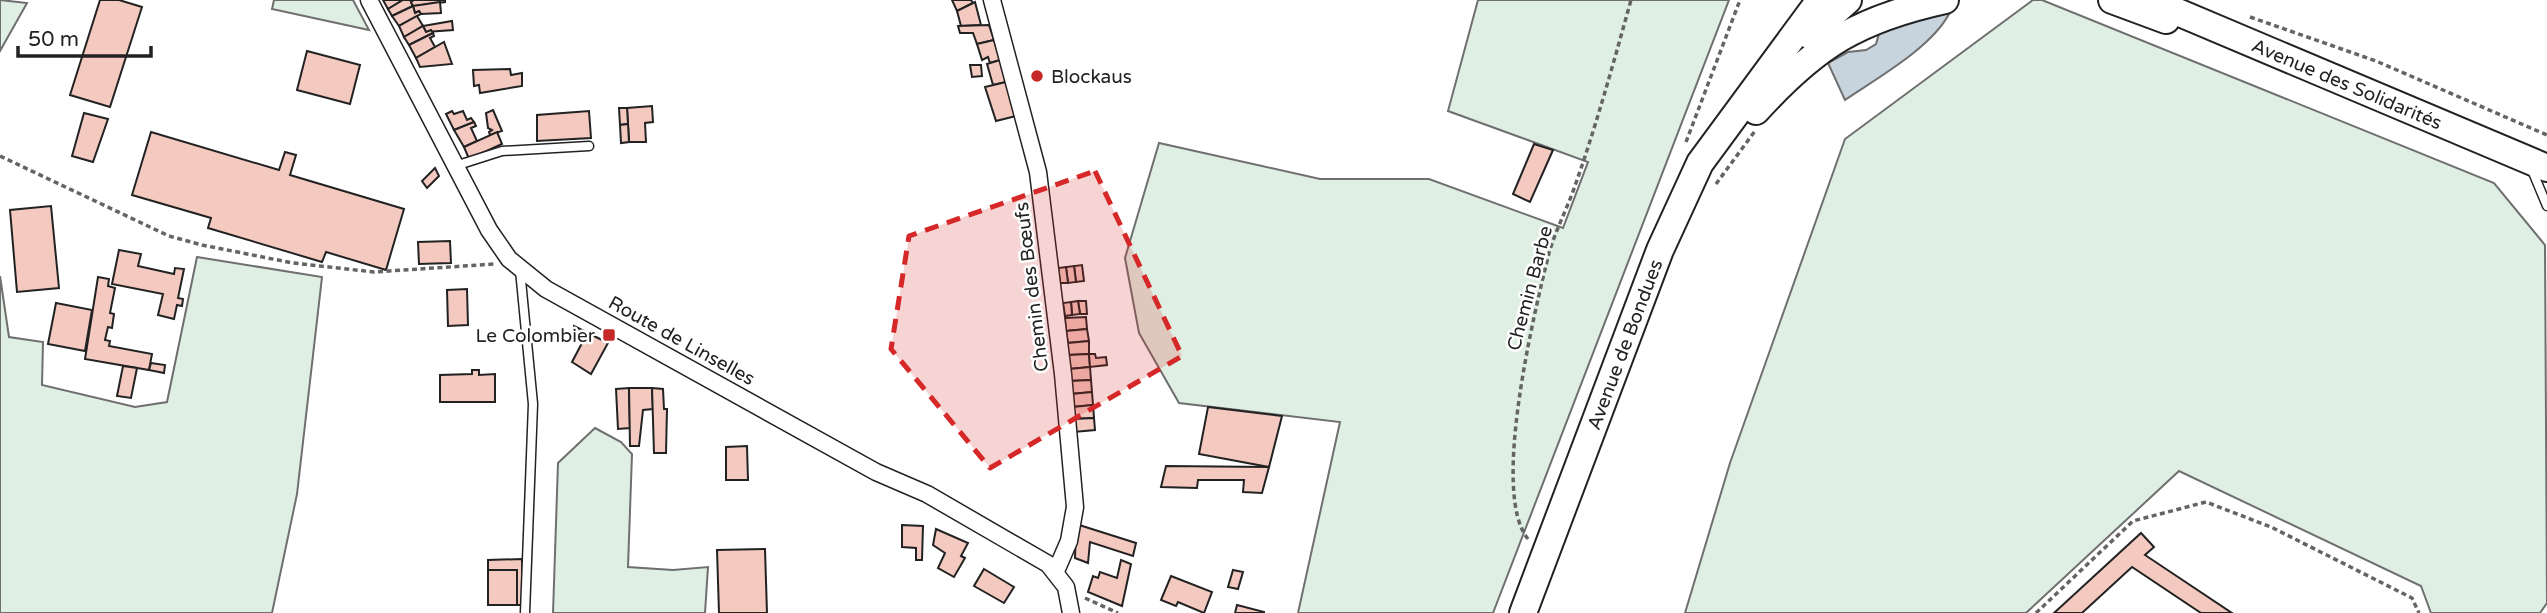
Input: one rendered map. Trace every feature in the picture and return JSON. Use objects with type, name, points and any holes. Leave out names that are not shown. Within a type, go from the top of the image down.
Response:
[{"type":"main road","name":"Avenue de Bondues","points":[[1524,613],[1676,211],[1700,163],[1820,0]]},
{"type":"main road","name":"Avenue de Bondues","points":[[1753,90],[1848,0]]},
{"type":"main road","points":[[1676,211],[1749,119],[1808,59],[1835,39],[1879,17],[1945,0]]},
{"type":"main road","points":[[2112,0],[2290,60]]},
{"type":"main road","name":"Avenue des Solidarités","points":[[2149,0],[2538,164]]},
{"type":"street","name":"Route de Linselles","points":[[369,0],[489,230],[514,264],[546,289],[876,472],[920,490],[1027,550],[1056,571],[1070,595],[1071,613]]},
{"type":"street","name":"Chemin des Bœufs","points":[[992,0],[1036,159],[1063,374],[1075,507],[1069,541],[1056,571]]},
{"type":"lane","points":[[455,166],[502,151],[589,146]]},
{"type":"lane","points":[[2538,164],[2547,206]]},
{"type":"lane","points":[[514,264],[533,404],[525,613]]},
{"type":"path","name":"Chemin Barbe","points":[[1534,546],[1522,532],[1512,477],[1523,366],[1550,250],[1576,184],[1631,0]]},
{"type":"path","points":[[2238,13],[2376,61],[2547,135]]},
{"type":"path","points":[[0,156],[169,236],[293,263],[346,270],[398,272],[514,264]]},
{"type":"path","points":[[2036,613],[2133,521],[2206,502],[2271,527],[2413,598],[2419,613]]},
{"type":"path","points":[[1070,595],[1090,599],[1118,613]]},
{"type":"highlighted area","points":[[1095,171],[1182,356],[990,468],[891,349],[909,236]]},
{"type":"green space","points":[[0,0],[27,3],[0,51]]},
{"type":"green space","points":[[274,0],[353,0],[369,30],[272,9]]},
{"type":"green space","points":[[1478,0],[1729,0],[1493,613],[1298,613],[1340,422],[1179,403],[1139,333],[1125,258],[1159,143],[1320,179],[1429,179],[1563,228],[1588,162],[1448,111]]},
{"type":"green space","points":[[2033,0],[2042,0],[2494,183],[2545,245],[2547,603],[2540,613],[2431,613],[2421,586],[2179,471],[2026,613],[1685,613],[1730,463],[1845,139]]},
{"type":"green space","points":[[197,257],[322,277],[297,494],[272,613],[0,613],[0,276],[9,337],[43,342],[42,385],[135,407],[167,402]]},
{"type":"green space","points":[[595,428],[621,442],[632,454],[628,567],[673,570],[708,567],[705,613],[553,613],[558,463]]},
{"type":"shaded area","points":[[1933,14],[1949,14],[1941,27],[1917,50],[1845,100],[1828,63],[1848,52],[1866,50],[1876,44],[1880,30]]},
{"type":"building","points":[[100,0],[119,0],[142,7],[110,107],[70,95]]},
{"type":"building","points":[[383,0],[403,0],[388,9]]},
{"type":"building","points":[[403,0],[414,0],[411,2],[413,6],[392,16],[388,9]]},
{"type":"building","points":[[952,0],[971,0],[973,3],[957,11]]},
{"type":"building","points":[[411,2],[445,2],[413,6]]},
{"type":"building","points":[[440,2],[441,13],[415,13],[413,6]]},
{"type":"building","points":[[975,2],[981,25],[961,26],[957,11]]},
{"type":"building","points":[[413,6],[415,13],[419,11],[421,14],[399,26],[392,16]]},
{"type":"building","points":[[417,16],[423,26],[404,37],[399,26]]},
{"type":"building","points":[[452,21],[453,30],[426,32],[423,26]]},
{"type":"building","points":[[989,25],[994,40],[977,44],[973,33],[960,33],[958,26]]},
{"type":"building","points":[[423,26],[426,32],[431,30],[433,33],[409,45],[404,37]]},
{"type":"building","points":[[433,33],[434,36],[430,38],[435,47],[416,58],[409,45]]},
{"type":"building","points":[[994,40],[1000,60],[990,63],[988,57],[982,60],[977,44]]},
{"type":"building","points":[[444,42],[452,64],[420,67],[416,58]]},
{"type":"building","points":[[307,51],[360,65],[350,104],[297,90]]},
{"type":"building","points":[[1000,60],[1006,82],[993,85],[987,64]]},
{"type":"building","points":[[970,65],[981,65],[982,76],[972,77]]},
{"type":"building","points":[[510,69],[511,75],[522,73],[522,86],[480,93],[479,85],[474,86],[473,70]]},
{"type":"building","points":[[1006,82],[1016,116],[996,121],[985,87]]},
{"type":"building","points":[[652,106],[653,122],[645,123],[646,142],[629,142],[627,108]]},
{"type":"building","points":[[619,108],[627,108],[628,124],[620,125]]},
{"type":"building","points":[[493,110],[502,131],[490,135],[492,130],[488,128],[486,113]]},
{"type":"building","points":[[452,111],[454,114],[463,111],[467,120],[471,118],[474,122],[454,130],[446,114]]},
{"type":"building","points":[[589,111],[591,138],[537,141],[537,115]]},
{"type":"building","points":[[84,113],[108,119],[93,162],[72,156]]},
{"type":"building","points":[[474,122],[476,126],[471,128],[477,141],[464,147],[454,130]]},
{"type":"building","points":[[628,124],[629,142],[621,143],[620,125]]},
{"type":"building","points":[[151,132],[279,170],[285,152],[296,155],[290,175],[404,209],[386,270],[326,252],[322,262],[208,228],[211,218],[132,195]]},
{"type":"building","points":[[497,132],[502,144],[469,159],[464,147]]},
{"type":"building","points":[[1534,144],[1553,150],[1530,202],[1513,194]]},
{"type":"building","points":[[435,168],[439,176],[427,188],[422,181]]},
{"type":"building","points":[[51,206],[59,288],[17,292],[10,210]]},
{"type":"building","points":[[450,241],[451,263],[419,264],[418,242]]},
{"type":"building","points":[[119,250],[141,254],[138,266],[174,274],[175,268],[184,269],[178,298],[183,299],[182,306],[177,305],[174,319],[158,315],[163,294],[112,284]]},
{"type":"building","points":[[1082,265],[1084,281],[1076,282],[1074,266]]},
{"type":"building","points":[[1074,266],[1076,282],[1068,283],[1066,267]]},
{"type":"building","points":[[1066,267],[1068,283],[1060,283],[1058,268]]},
{"type":"building","points":[[98,277],[109,279],[108,286],[115,288],[110,313],[114,314],[112,328],[108,327],[105,340],[110,341],[109,346],[152,354],[149,370],[85,359]]},
{"type":"building","points":[[467,289],[468,325],[448,326],[447,290]]},
{"type":"building","points":[[1078,301],[1086,301],[1087,314],[1080,314]]},
{"type":"building","points":[[1078,301],[1080,314],[1072,315],[1071,302]]},
{"type":"building","points":[[1071,302],[1072,315],[1065,316],[1063,303]]},
{"type":"building","points":[[56,303],[92,310],[85,351],[48,344]]},
{"type":"building","points":[[1086,317],[1087,329],[1066,331],[1065,318]]},
{"type":"building","points":[[574,326],[608,343],[591,374],[572,362],[582,343],[573,337]]},
{"type":"building","points":[[1087,329],[1089,341],[1068,343],[1066,331]]},
{"type":"building","points":[[1089,341],[1089,354],[1068,355],[1068,343]]},
{"type":"building","points":[[1089,354],[1090,367],[1069,369],[1068,355]]},
{"type":"building","points":[[1089,354],[1095,354],[1096,358],[1106,357],[1107,365],[1090,367]]},
{"type":"building","points":[[151,363],[165,365],[164,373],[149,370]]},
{"type":"building","points":[[123,366],[137,368],[131,398],[117,396]]},
{"type":"building","points":[[1090,367],[1091,380],[1070,381],[1069,369]]},
{"type":"building","points":[[472,370],[479,370],[479,375],[495,374],[495,402],[440,402],[440,375],[472,374]]},
{"type":"building","points":[[1091,380],[1092,392],[1071,394],[1070,381]]},
{"type":"building","points":[[629,388],[630,428],[618,429],[616,389]]},
{"type":"building","points":[[629,388],[652,388],[653,409],[643,410],[639,446],[630,446]]},
{"type":"building","points":[[652,388],[663,389],[664,409],[667,409],[666,453],[654,453]]},
{"type":"building","points":[[1092,392],[1093,405],[1072,407],[1071,394]]},
{"type":"building","points":[[1093,405],[1094,418],[1073,419],[1072,407]]},
{"type":"building","points":[[1208,407],[1282,416],[1269,467],[1199,454]]},
{"type":"building","points":[[1094,418],[1095,430],[1074,432],[1073,419]]},
{"type":"building","points":[[747,446],[748,480],[726,480],[726,447]]},
{"type":"building","points":[[1166,466],[1269,467],[1262,493],[1243,492],[1244,480],[1198,480],[1197,488],[1161,487]]},
{"type":"building","points":[[1076,524],[1136,543],[1133,556],[1090,542],[1088,563],[1075,558]]},
{"type":"building","points":[[902,525],[923,526],[922,560],[916,560],[916,548],[902,547]]},
{"type":"building","points":[[936,529],[968,543],[961,556],[965,558],[954,577],[938,568],[945,553],[933,545]]},
{"type":"building","points":[[2141,533],[2154,547],[2145,555],[2232,613],[2201,613],[2132,567],[2082,613],[2054,613]]},
{"type":"building","points":[[765,549],[767,613],[719,613],[717,550]]},
{"type":"building","points":[[522,559],[522,605],[517,605],[517,570],[488,570],[488,560]]},
{"type":"building","points":[[1121,560],[1131,564],[1122,606],[1088,592],[1093,576],[1098,578],[1100,572],[1117,578]]},
{"type":"building","points":[[984,569],[1014,587],[1004,603],[974,586]]},
{"type":"building","points":[[488,570],[517,570],[517,605],[488,605]]},
{"type":"building","points":[[1233,570],[1243,572],[1238,589],[1228,587]]},
{"type":"building","points":[[1171,576],[1212,592],[1204,613],[1178,602],[1176,606],[1161,600]]},
{"type":"building","points":[[1237,605],[1264,612],[1264,613],[1235,613]]},
{"type":"place","name":"Blockaus","points":[[1037,76]]},
{"type":"place","name":"Le Colombier","points":[[609,335]]}]
